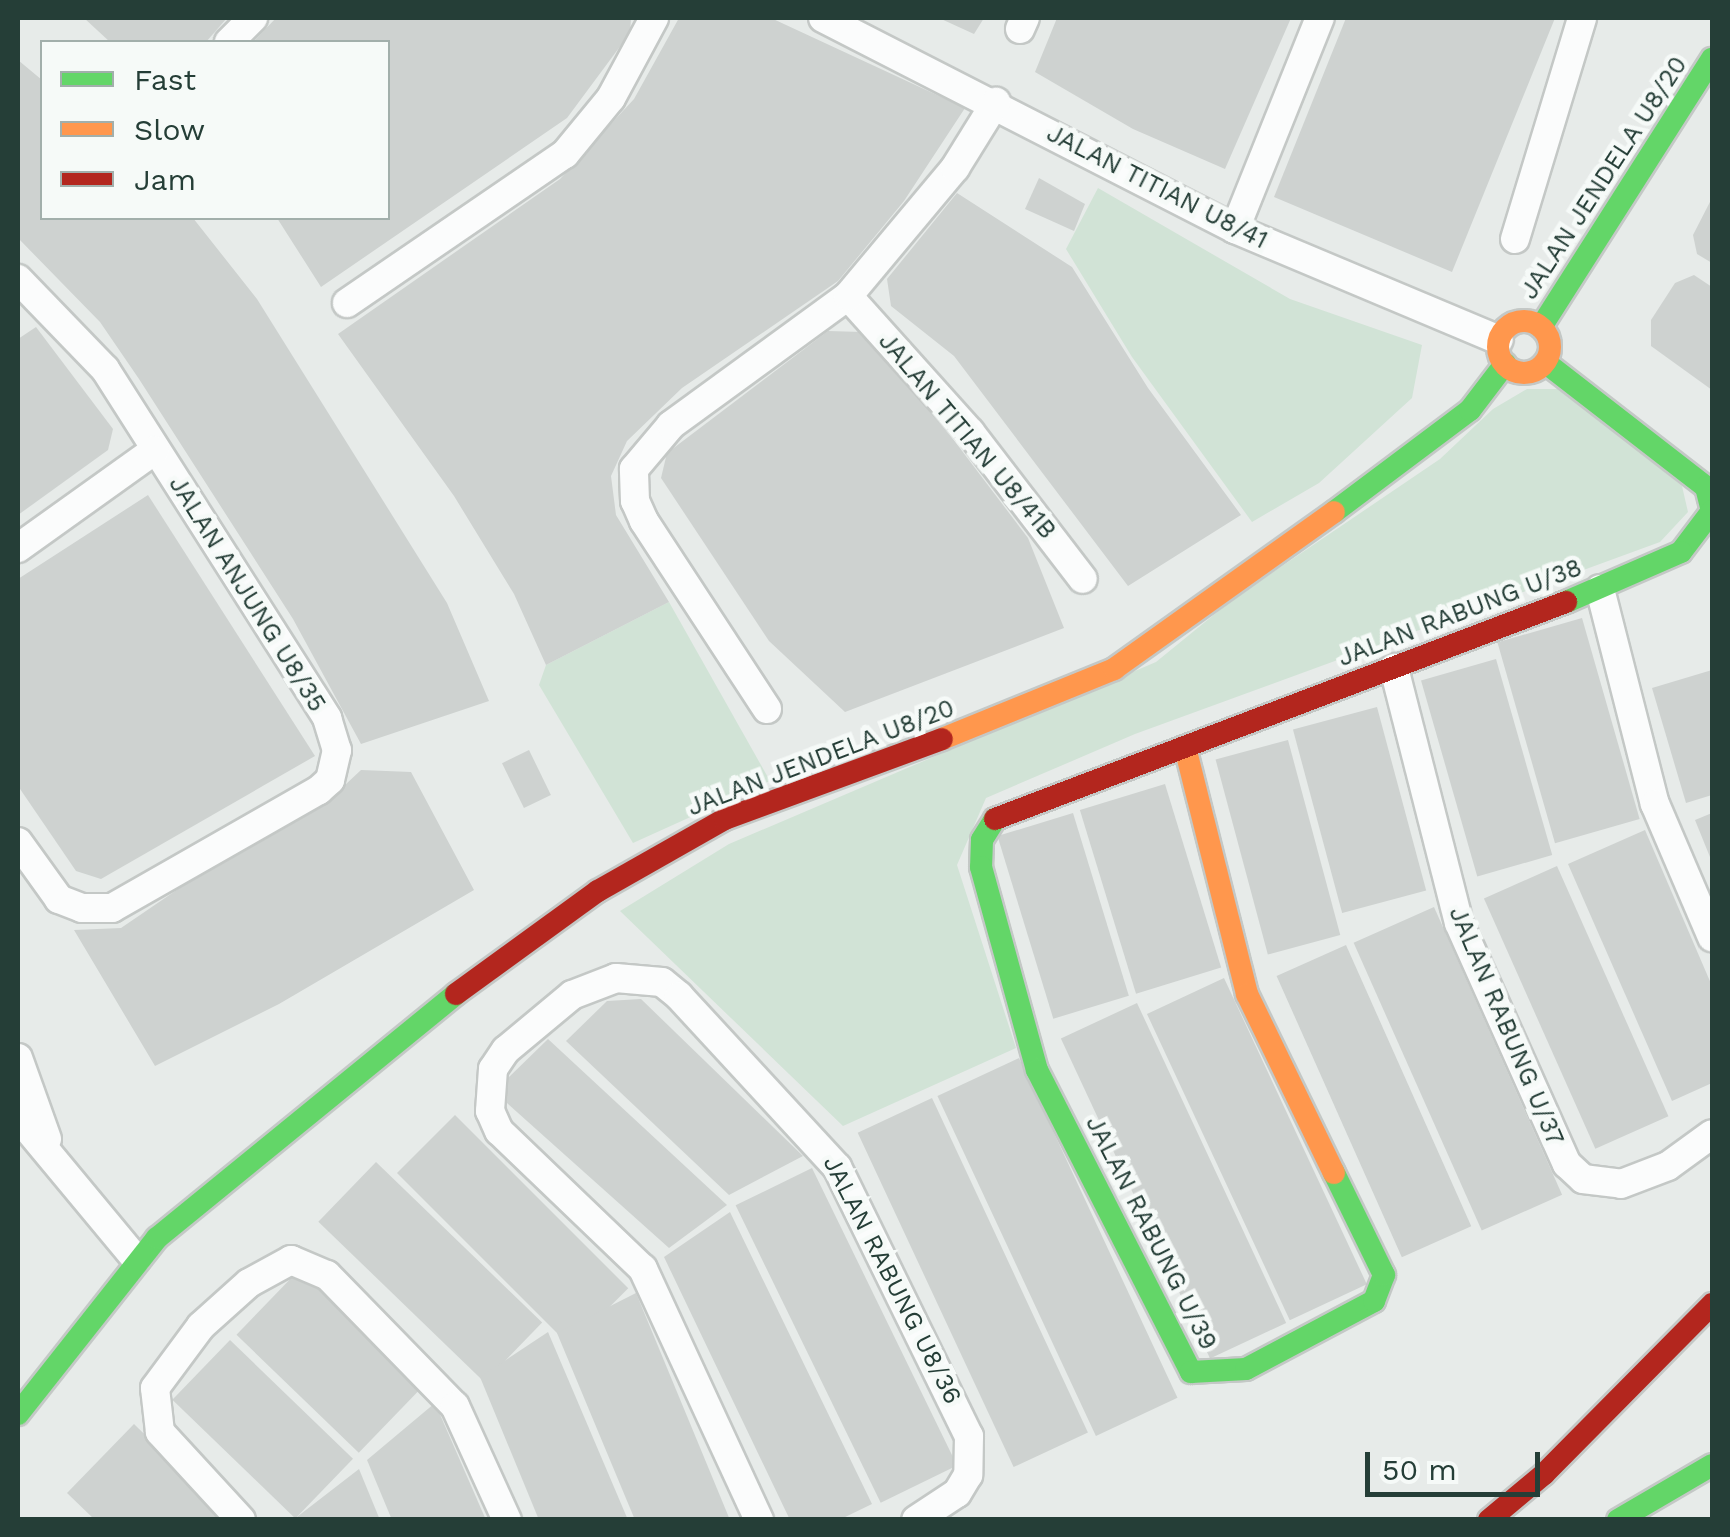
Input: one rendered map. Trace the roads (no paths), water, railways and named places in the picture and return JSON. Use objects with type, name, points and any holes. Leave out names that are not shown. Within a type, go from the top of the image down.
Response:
[{"type":"main road","name":"JALAN JENDELA U8/20","points":[[1542,327],[1712,59]]},
{"type":"main road","points":[[1520,321],[1542,327],[1550,344],[1546,363],[1526,374],[1502,352],[1520,321]]},
{"type":"main road","name":"JALAN JENDELA U8/20","points":[[18,1414],[136,1259],[318,1102],[598,891],[725,820],[1040,703],[1114,669],[1427,445],[1470,410],[1502,352]]},
{"type":"main road","name":"JALAN RABUNG U/38","points":[[994,819],[1600,589],[1681,552],[1706,527],[1712,499],[1698,479],[1546,363]]},
{"type":"main road","name":"JALAN RABUNG U/39","points":[[994,819],[982,840],[981,866],[1037,1070],[1182,1363],[1206,1374],[1246,1369],[1374,1301],[1384,1275],[1247,994],[1185,746]]},
{"type":"main road","points":[[1489,1520],[1574,1444],[1712,1304]]},
{"type":"main road","points":[[1618,1520],[1712,1465]]},
{"type":"street","points":[[232,40],[253,18]]},
{"type":"street","points":[[347,303],[566,154],[611,98],[654,18]]},
{"type":"street","name":"JALAN TITIAN U8/41","points":[[823,18],[996,102],[1235,229],[1502,352]]},
{"type":"street","points":[[1235,229],[1320,18]]},
{"type":"street","points":[[1515,240],[1582,18]]},
{"type":"street","points":[[767,709],[644,520],[635,501],[634,469],[670,425],[848,296],[954,168],[996,102]]},
{"type":"street","name":"JALAN ANJUNG U8/35","points":[[18,279],[105,370],[326,718],[336,766],[319,790],[112,908],[82,908],[60,899],[18,842]]},
{"type":"street","name":"JALAN TITIAN U8/41B","points":[[848,296],[970,432],[1083,579]]},
{"type":"street","name":"JALAN ANJUNG U8/35","points":[[18,548],[156,450]]},
{"type":"street","points":[[1600,589],[1655,804],[1712,937]]},
{"type":"street","name":"JALAN RABUNG U/37","points":[[1394,668],[1459,923],[1566,1164],[1583,1179],[1621,1184],[1668,1166],[1712,1134]]},
{"type":"street","name":"JALAN RABUNG U8/36","points":[[759,1520],[643,1269],[500,1131],[490,1111],[493,1069],[506,1050],[572,996],[616,978],[662,982],[679,996],[837,1166],[969,1436],[968,1475],[958,1494],[916,1520]]},
{"type":"street","points":[[18,1058],[60,1167]]},
{"type":"street","points":[[18,1117],[136,1259]]},
{"type":"street","points":[[241,1520],[160,1432],[155,1388],[200,1326],[249,1282],[292,1260],[327,1275],[455,1406],[507,1520]]}]
